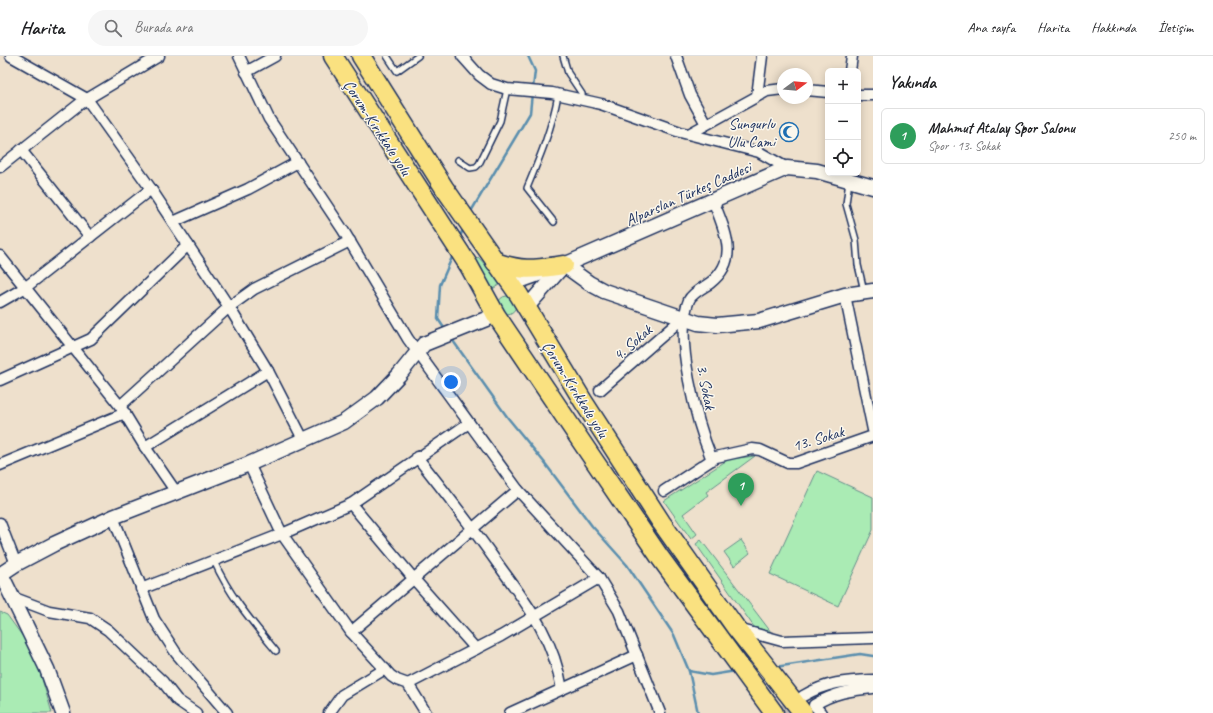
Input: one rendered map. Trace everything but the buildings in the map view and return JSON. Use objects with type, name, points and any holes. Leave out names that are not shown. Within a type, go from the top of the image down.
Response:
[{"type":"highway","name":"Çorum-Kırıkkale yolu","points":[[333,56],[469,266],[495,312],[659,556],[766,705]]},
{"type":"highway","name":"Çorum-Kırıkkale yolu","points":[[361,56],[445,188],[527,307],[575,389],[637,485],[736,628],[782,687],[803,705]]},
{"type":"highway","points":[[492,258],[517,269],[564,265]]},
{"type":"highway","points":[[511,284],[495,312],[513,319],[527,307]]},
{"type":"street","points":[[11,56],[87,99],[151,189],[229,307],[268,371],[304,441]]},
{"type":"street","points":[[138,56],[147,62]]},
{"type":"street","points":[[0,167],[87,99],[159,56]]},
{"type":"street","points":[[238,56],[269,119],[421,347],[469,423],[518,490],[598,578],[619,611],[660,713]]},
{"type":"street","points":[[246,72],[275,56]]},
{"type":"street","points":[[462,56],[479,76],[491,84],[507,89],[555,94],[601,104],[689,134],[759,152],[787,168]]},
{"type":"street","points":[[676,56],[690,95],[706,124]]},
{"type":"street","points":[[757,96],[762,56]]},
{"type":"street","points":[[850,68],[852,56]]},
{"type":"street","points":[[689,134],[767,90],[777,89]]},
{"type":"street","points":[[813,91],[825,92]]},
{"type":"street","points":[[861,94],[873,95]]},
{"type":"street","points":[[21,150],[90,237]]},
{"type":"street","points":[[173,222],[248,189],[298,162]]},
{"type":"street","name":"Alparslan Türkeş Caddesi","points":[[511,284],[564,265],[787,168],[817,171],[873,187]]},
{"type":"street","points":[[0,302],[26,287],[151,189]]},
{"type":"street","points":[[684,317],[690,298],[719,276],[726,262],[728,242],[714,200]]},
{"type":"street","points":[[0,465],[122,410],[229,307],[254,289],[350,241]]},
{"type":"street","points":[[0,380],[91,339],[188,245]]},
{"type":"street","points":[[0,256],[74,347],[122,410],[176,492]]},
{"type":"street","points":[[527,307],[564,265],[589,283],[604,291],[708,325],[743,324],[845,295],[868,291]]},
{"type":"street","points":[[845,295],[873,430]]},
{"type":"street","points":[[63,713],[47,669],[1,574],[16,564],[54,544],[113,517],[249,464],[304,441],[344,422],[377,398],[399,375],[421,347],[464,328],[495,312]]},
{"type":"street","name":"4. Sokak","points":[[600,390],[684,317]]},
{"type":"street","name":"3. Sokak","points":[[684,317],[686,358],[693,403],[700,428],[712,460]]},
{"type":"street","points":[[145,447],[268,371]]},
{"type":"street","points":[[141,589],[282,534],[350,504],[469,423]]},
{"type":"street","name":"13. Sokak","points":[[664,490],[712,460],[726,454],[752,449],[760,450],[788,462],[796,463],[873,436]]},
{"type":"street","points":[[417,457],[472,528],[535,615],[553,651],[562,689]]},
{"type":"street","points":[[249,464],[282,534],[351,632],[385,669],[398,680],[408,684],[426,713]]},
{"type":"street","points":[[351,632],[518,490]]},
{"type":"street","points":[[350,504],[476,649]]},
{"type":"street","points":[[113,517],[154,619],[176,653],[227,713]]},
{"type":"street","points":[[0,523],[16,564]]},
{"type":"street","points":[[408,684],[476,649],[598,578]]},
{"type":"street","points":[[12,597],[49,611],[90,618],[108,630],[162,682],[178,700],[196,713]]},
{"type":"street","points":[[736,628],[782,641],[873,638]]},
{"type":"street","points":[[510,713],[637,655]]},
{"type":"street","points":[[329,713],[342,695],[385,669]]},
{"type":"street","points":[[803,705],[819,687],[834,683],[873,680]]},
{"type":"street","points":[[820,713],[814,705],[826,698],[854,690],[873,688]]},
{"type":"lane","points":[[387,56],[396,71],[418,56]]},
{"type":"lane","points":[[563,56],[568,73],[582,94],[583,100]]},
{"type":"lane","points":[[458,160],[470,168],[476,167],[479,164],[500,121],[507,89]]},
{"type":"lane","points":[[554,222],[527,188],[543,151],[553,121],[555,94]]},
{"type":"lane","points":[[849,180],[846,204],[856,240],[858,265],[868,291]]},
{"type":"lane","points":[[214,561],[237,603],[276,651]]},
{"type":"green space","points":[[478,257],[502,283],[491,290],[476,260]]},
{"type":"green space","points":[[507,296],[513,299],[516,305],[513,311],[507,314],[501,311],[498,305],[501,299]]},
{"type":"green space","points":[[755,456],[706,492],[708,495],[683,514],[697,534],[691,539],[664,501],[729,459]]},
{"type":"green space","points":[[817,471],[873,497],[873,530],[838,606],[770,574]]},
{"type":"green space","points":[[701,540],[771,632],[754,627],[696,544]]},
{"type":"green space","points":[[741,540],[750,553],[734,566],[724,552]]},
{"type":"green space","points":[[0,612],[7,615],[34,652],[52,713],[0,713]]},
{"type":"waterway","points":[[528,56],[535,71],[533,88]]},
{"type":"waterway","points":[[470,213],[530,113],[532,93]]},
{"type":"waterway","points":[[459,239],[464,227]]},
{"type":"waterway","points":[[446,331],[438,319],[440,285],[453,255]]},
{"type":"waterway","points":[[451,338],[508,418],[544,462],[592,526],[627,565],[674,635],[689,671],[698,713]]},
{"type":"waterway","points":[[775,667],[860,654],[873,656]]},
{"type":"waterway","points":[[689,671],[711,675],[736,671]]},
{"type":"tunnel","points":[[779,713],[798,699]]},
{"type":"place","name":"Sungurlu Ulu Cami","points":[[789,132]]},
{"type":"place","name":"Mahmut Atalay Spor Salonu","points":[[741,506]]}]
